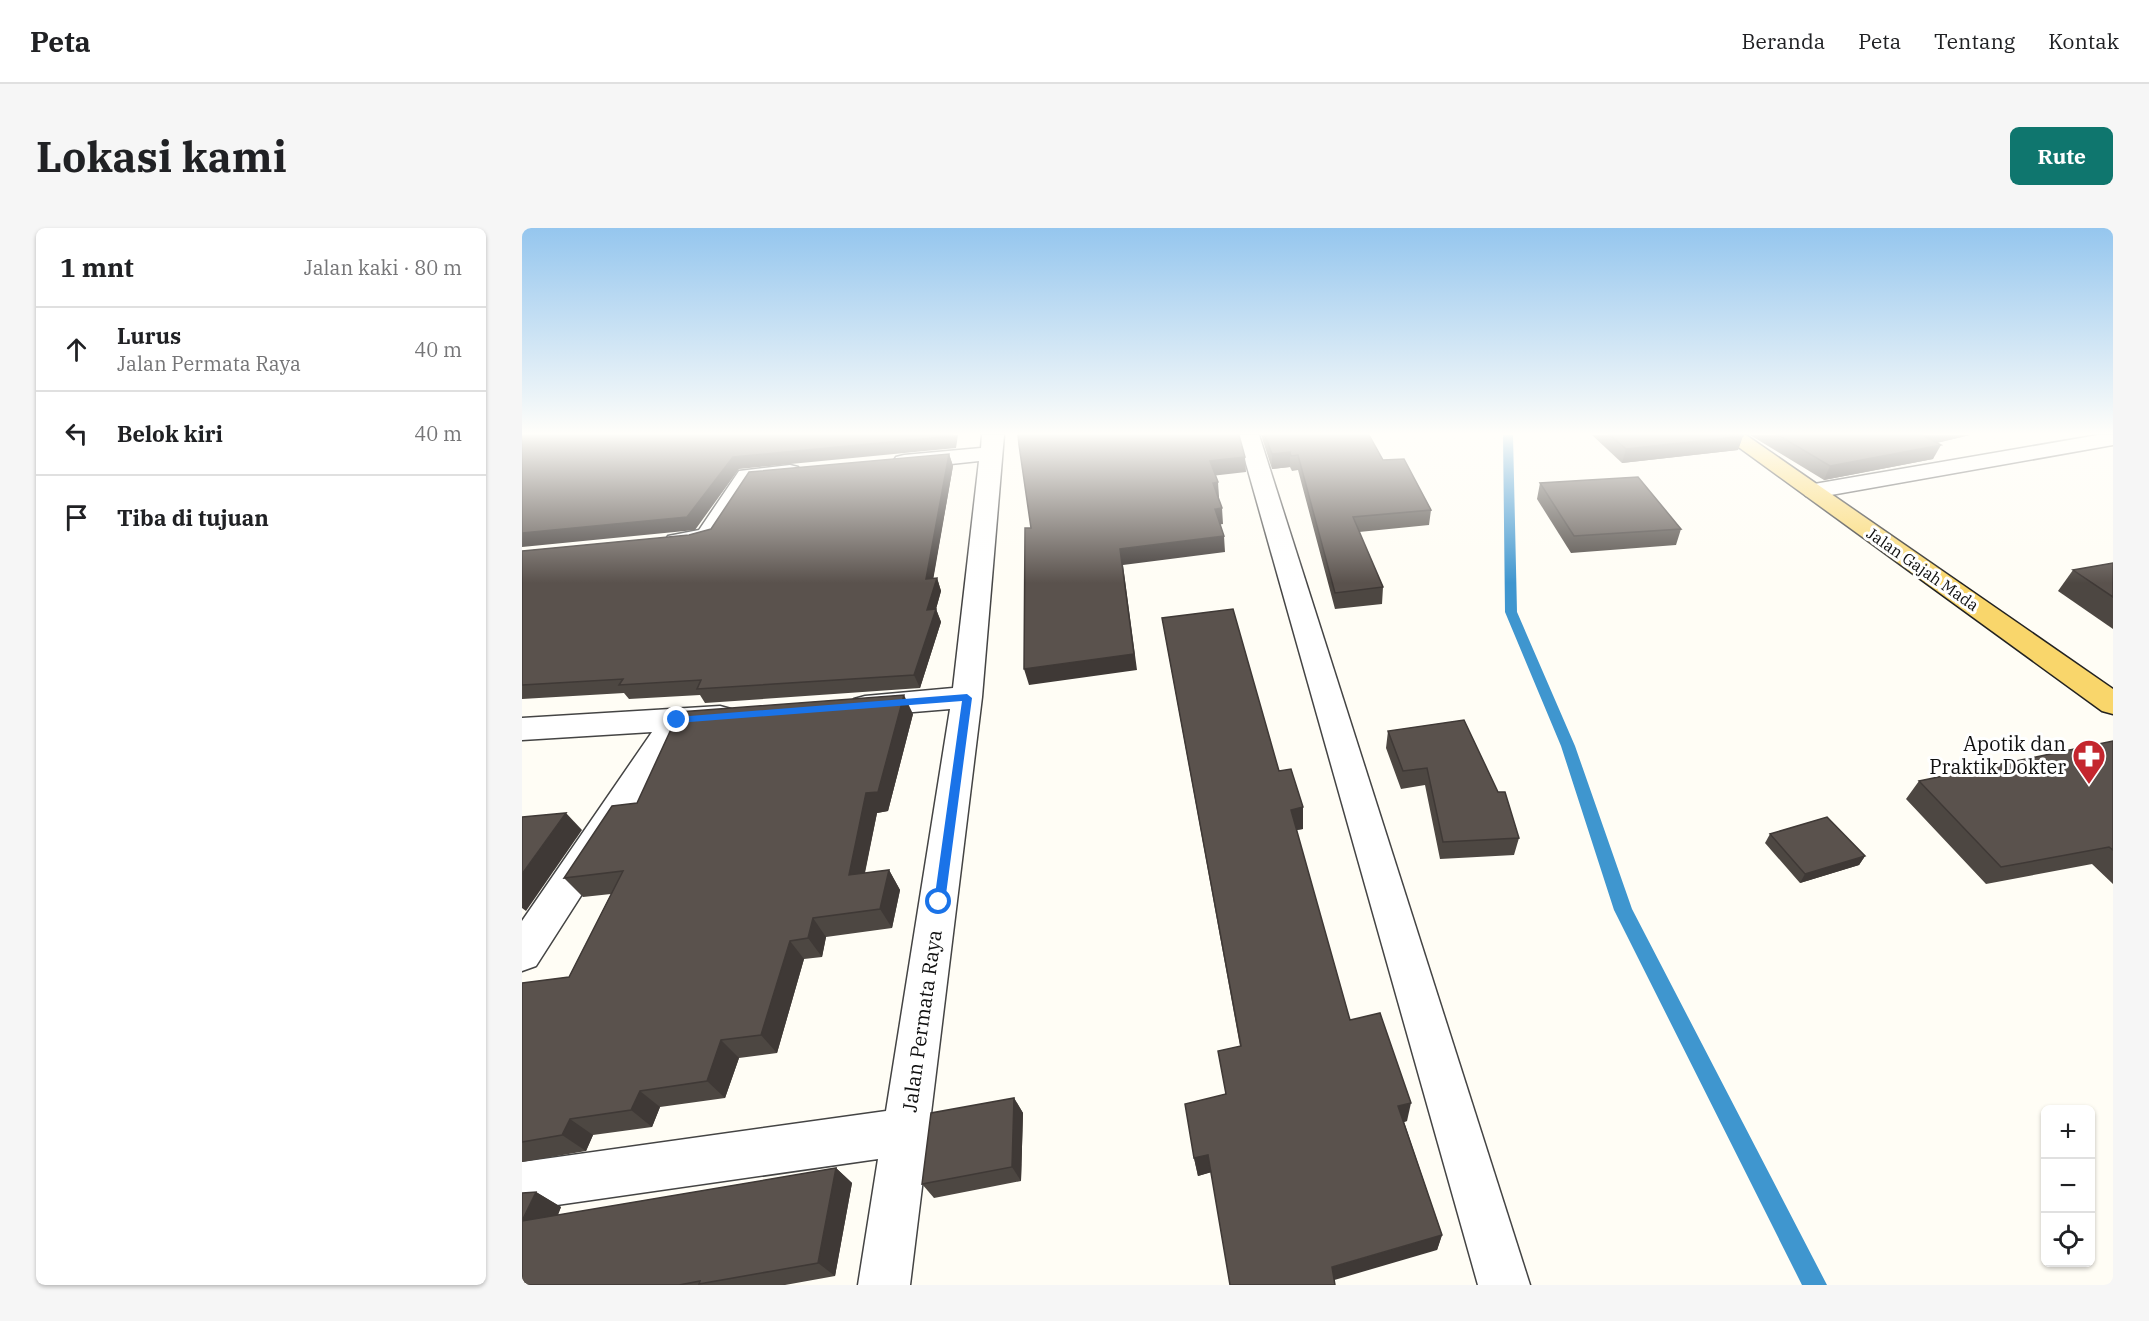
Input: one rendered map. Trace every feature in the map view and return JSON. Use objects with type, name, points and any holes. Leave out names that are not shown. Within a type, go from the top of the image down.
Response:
[{"type":"main road","name":"Jalan Gajah Mada","points":[[1804,484],[2113,704]]},
{"type":"street","points":[[653,542],[707,536],[741,484]]},
{"type":"street","name":"Jalan Permata Raya","points":[[884,1285],[967,698],[989,484]]},
{"type":"street","points":[[1263,484],[1503,1285]]},
{"type":"street","points":[[1814,491],[1850,484]]},
{"type":"street","points":[[840,708],[967,698]]},
{"type":"street","points":[[522,729],[747,715]]},
{"type":"street","points":[[522,954],[677,720]]},
{"type":"street","points":[[522,1186],[907,1131]]},
{"type":"building","points":[[522,484],[712,484],[687,517],[522,533]]},
{"type":"building","points":[[741,484],[943,484],[926,579],[937,578],[927,610],[936,609],[914,675],[697,689],[701,680],[619,685],[623,679],[522,685],[522,551],[689,535],[711,529]]},
{"type":"building","points":[[1025,484],[1213,484],[1222,508],[1215,509],[1224,536],[1120,549],[1134,654],[1024,669],[1025,528],[1031,528]]},
{"type":"building","points":[[1306,484],[1417,484],[1431,510],[1353,517],[1383,587],[1335,593]]},
{"type":"building","points":[[1541,484],[1644,484],[1681,529],[1574,536]]},
{"type":"building","points":[[2113,563],[2113,597],[2073,570]]},
{"type":"building","points":[[1233,609],[1279,771],[1291,769],[1303,807],[1291,810],[1350,1020],[1380,1013],[1411,1103],[1398,1106],[1442,1235],[1332,1267],[1335,1285],[1230,1285],[1208,1155],[1194,1158],[1185,1104],[1226,1094],[1218,1051],[1241,1046],[1162,618]]},
{"type":"building","points":[[904,695],[878,792],[866,793],[849,875],[889,870],[880,909],[813,918],[808,938],[790,941],[761,1035],[721,1040],[707,1081],[640,1091],[631,1110],[570,1119],[562,1135],[522,1142],[522,983],[569,977],[623,871],[564,878],[612,806],[637,803],[679,712]]},
{"type":"building","points":[[1464,720],[1498,792],[1505,792],[1519,838],[1443,842],[1427,768],[1403,771],[1388,731]]},
{"type":"building","points":[[2113,741],[2113,850],[2109,847],[2001,867],[1919,781]]},
{"type":"building","points":[[566,813],[522,874],[522,817]]},
{"type":"building","points":[[1827,817],[1865,856],[1805,874],[1770,834]]},
{"type":"building","points":[[1014,1098],[1012,1167],[922,1184],[931,1113]]},
{"type":"building","points":[[836,1168],[818,1263],[699,1284],[700,1281],[679,1285],[522,1285],[522,1221]]},
{"type":"building","points":[[536,1192],[522,1221],[522,1193]]},
{"type":"waterway","points":[[1509,484],[1511,612],[1568,746],[1623,910],[1815,1285]]},
{"type":"place","name":"Apotik dan Praktik Dokter","points":[[2089,785]]},
{"type":"route","points":[[677,720],[967,698],[939,902]]}]
